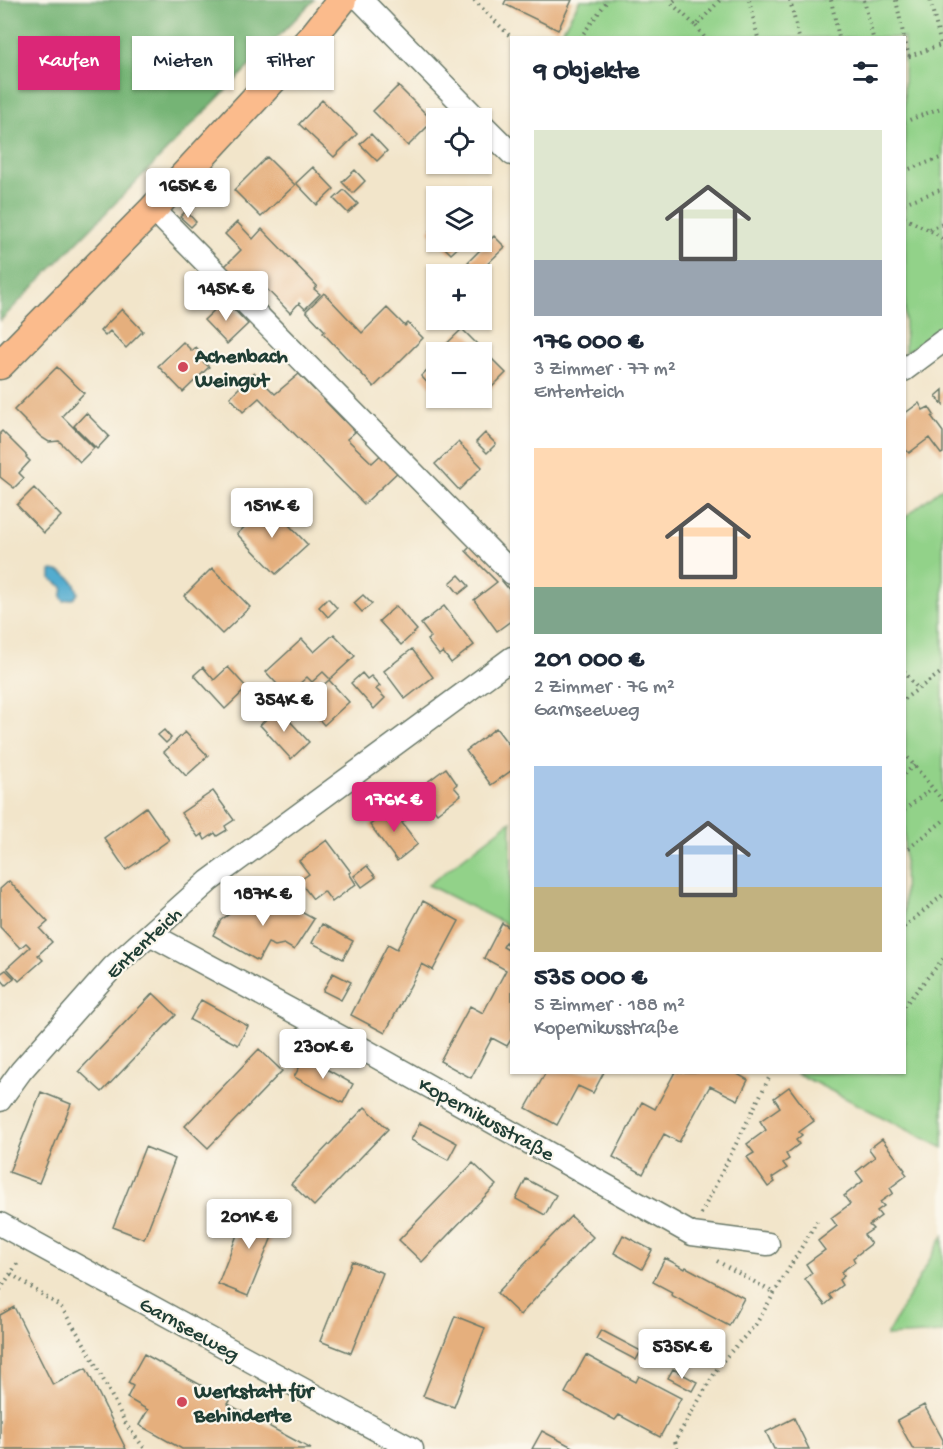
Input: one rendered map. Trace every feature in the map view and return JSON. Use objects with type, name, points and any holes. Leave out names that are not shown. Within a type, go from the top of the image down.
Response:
[{"type":"main road","points":[[0,365],[153,209],[315,34],[342,0]]},
{"type":"street","points":[[361,0],[466,108]]},
{"type":"street","points":[[492,134],[510,152]]},
{"type":"street","points":[[153,209],[510,571]]},
{"type":"street","points":[[906,369],[943,341]]},
{"type":"street","name":"Ententeich","points":[[4,1085],[21,1071],[113,967],[209,881],[510,659]]},
{"type":"street","name":"Kopernikusstraße","points":[[150,934],[361,1048],[692,1233],[768,1244]]},
{"type":"street","name":"Garnseeweg","points":[[0,1224],[412,1449]]},
{"type":"path","points":[[474,0],[510,36]]},
{"type":"path","points":[[581,36],[608,0]]},
{"type":"path","points":[[696,26],[720,0]]},
{"type":"path","points":[[749,0],[758,36]]},
{"type":"path","points":[[790,0],[799,36]]},
{"type":"path","points":[[831,0],[839,36]]},
{"type":"path","points":[[864,0],[873,36]]},
{"type":"path","points":[[896,0],[904,36]]},
{"type":"path","points":[[907,57],[942,44],[930,0]]},
{"type":"path","points":[[671,1],[704,36]]},
{"type":"path","points":[[906,121],[943,107]]},
{"type":"path","points":[[906,170],[943,157]]},
{"type":"path","points":[[906,202],[943,189]]},
{"type":"path","points":[[906,219],[943,239]]},
{"type":"path","points":[[928,230],[943,224]]},
{"type":"path","points":[[906,698],[943,671]]},
{"type":"path","points":[[906,674],[918,689]]},
{"type":"path","points":[[906,755],[943,801]]},
{"type":"path","points":[[906,772],[915,765]]},
{"type":"path","points":[[906,808],[932,788]]},
{"type":"path","points":[[906,850],[943,821]]},
{"type":"path","points":[[906,925],[943,895]]},
{"type":"path","points":[[906,1004],[943,959]]},
{"type":"path","points":[[769,1078],[692,1233],[692,1248],[774,1293]]},
{"type":"path","points":[[677,1449],[675,1441],[720,1364],[756,1324],[817,1221]]},
{"type":"path","points":[[0,1290],[32,1242]]},
{"type":"path","points":[[11,1274],[61,1307],[87,1348],[127,1426],[145,1449]]},
{"type":"green space","points":[[0,0],[314,0],[279,36],[246,36],[246,70],[234,82],[234,36],[132,36],[132,90],[226,90],[0,321]]},
{"type":"green space","points":[[580,0],[943,0],[943,328],[906,352],[906,36],[559,36]]},
{"type":"green space","points":[[943,487],[943,1148],[798,1074],[906,1074],[906,516]]},
{"type":"green space","points":[[510,822],[510,926],[428,885]]},
{"type":"green space","points":[[943,1236],[943,1333],[886,1336]]},
{"type":"water","points":[[53,570],[66,575],[75,584],[78,593],[75,598],[64,601],[61,596],[63,587],[51,579]]},
{"type":"building","points":[[506,0],[572,0],[558,30],[504,4]]},
{"type":"building","points":[[398,86],[426,114],[426,128],[408,146],[373,111]]},
{"type":"building","points":[[322,100],[357,134],[334,157],[299,124]]},
{"type":"building","points":[[371,134],[387,151],[377,161],[360,144]]},
{"type":"building","points":[[267,157],[295,185],[261,217],[234,190]]},
{"type":"building","points":[[313,167],[334,189],[317,205],[296,183]]},
{"type":"building","points":[[355,170],[365,181],[353,193],[342,182]]},
{"type":"building","points":[[344,190],[358,204],[348,213],[334,199]]},
{"type":"building","points":[[186,211],[196,222],[191,227],[180,217]]},
{"type":"building","points":[[237,222],[253,239],[262,229],[317,286],[314,289],[320,294],[305,309],[299,303],[290,313],[256,278],[242,291],[221,270],[241,250],[225,234]]},
{"type":"building","points":[[494,236],[505,247],[487,264],[470,264],[468,262],[478,252],[492,252]]},
{"type":"building","points":[[324,293],[362,333],[387,308],[405,326],[408,323],[423,338],[374,387],[323,333],[325,331],[306,311]]},
{"type":"building","points":[[225,300],[248,324],[227,344],[204,320]]},
{"type":"building","points":[[122,309],[143,331],[126,348],[110,331],[105,336],[100,331]]},
{"type":"building","points":[[463,330],[475,342],[448,342]]},
{"type":"building","name":"Achenbach Weingut","points":[[183,342],[192,351],[196,347],[204,355],[200,359],[209,367],[183,392],[158,366]]},
{"type":"building","points":[[492,359],[506,373],[492,387]]},
{"type":"building","points":[[57,367],[84,393],[62,416],[94,448],[80,462],[59,441],[49,442],[41,437],[14,410]]},
{"type":"building","points":[[426,371],[426,381],[421,376]]},
{"type":"building","points":[[254,373],[275,394],[299,374],[355,432],[347,439],[372,463],[385,451],[402,468],[364,504],[259,398],[243,412],[230,397]]},
{"type":"building","points":[[943,390],[943,405],[936,396]]},
{"type":"building","points":[[919,403],[923,410],[929,407],[934,415],[932,417],[943,432],[943,453],[941,454],[929,438],[909,453],[906,450],[906,413]]},
{"type":"building","points":[[86,413],[109,436],[97,449],[74,426]]},
{"type":"building","points":[[2,431],[30,461],[19,473],[24,478],[14,488],[0,477],[0,433]]},
{"type":"building","points":[[485,433],[496,444],[487,453],[476,442]]},
{"type":"building","points":[[458,442],[482,467],[459,490],[435,464]]},
{"type":"building","points":[[34,488],[61,516],[44,533],[17,505]]},
{"type":"building","points":[[269,504],[308,545],[276,574],[237,534]]},
{"type":"building","points":[[474,543],[507,576],[502,581],[510,591],[510,621],[497,631],[474,600],[497,582],[466,551]]},
{"type":"building","points":[[212,568],[250,607],[222,634],[184,596]]},
{"type":"building","points":[[459,575],[469,586],[459,594],[450,583]]},
{"type":"building","points":[[363,595],[372,604],[362,612],[354,603]]},
{"type":"building","points":[[328,598],[337,608],[328,617],[319,607]]},
{"type":"building","points":[[396,606],[417,630],[401,645],[379,621]]},
{"type":"building","points":[[444,606],[474,645],[451,663],[443,652],[439,655],[427,640],[431,637],[421,624]]},
{"type":"building","points":[[334,634],[355,656],[330,679],[323,672],[312,682],[307,677],[287,695],[266,672],[302,639],[314,652]]},
{"type":"building","points":[[412,649],[433,677],[405,699],[384,671]]},
{"type":"building","points":[[203,667],[214,680],[228,667],[247,688],[225,709],[194,675]]},
{"type":"building","points":[[362,673],[367,679],[371,676],[380,686],[376,689],[385,698],[374,709],[351,683]]},
{"type":"building","points":[[329,680],[349,702],[324,725],[304,703]]},
{"type":"building","points":[[278,708],[309,742],[291,759],[260,725]]},
{"type":"building","points":[[496,728],[510,746],[510,771],[491,785],[466,751]]},
{"type":"building","points":[[164,730],[171,738],[166,743],[158,735]]},
{"type":"building","points":[[185,732],[208,756],[186,776],[164,752]]},
{"type":"building","points":[[446,768],[457,784],[454,787],[461,795],[437,813],[418,789]]},
{"type":"building","points":[[213,791],[234,820],[225,826],[227,830],[217,836],[215,833],[205,840],[202,834],[198,837],[181,813]]},
{"type":"building","points":[[396,804],[407,819],[402,823],[418,844],[397,861],[370,825]]},
{"type":"building","points":[[146,807],[169,840],[126,870],[104,838]]},
{"type":"building","points":[[327,840],[351,872],[349,873],[356,884],[332,902],[324,891],[313,899],[299,881],[309,874],[299,861]]},
{"type":"building","points":[[367,866],[376,877],[362,887],[354,876]]},
{"type":"building","points":[[9,881],[48,922],[40,929],[52,942],[38,955],[43,960],[19,981],[7,968],[30,947],[26,943],[20,948],[0,927],[0,889]]},
{"type":"building","points":[[252,895],[284,912],[287,904],[314,919],[294,950],[284,944],[275,946],[268,943],[258,961],[213,935],[221,920],[239,907],[243,909]]},
{"type":"building","points":[[423,901],[459,921],[433,970],[422,964],[385,1033],[351,1015],[388,944],[397,949]]},
{"type":"building","points":[[502,923],[510,928],[510,935],[503,947],[510,951],[510,1041],[507,1046],[492,1038],[471,1078],[440,1061],[470,1006],[483,1013],[506,970],[484,958]]},
{"type":"building","points":[[322,924],[353,941],[343,959],[312,943]]},
{"type":"building","points":[[6,970],[14,978],[6,985],[0,978],[0,974]]},
{"type":"building","points":[[333,973],[351,982],[341,1000],[323,991]]},
{"type":"building","points":[[153,993],[176,1015],[102,1092],[79,1071]]},
{"type":"building","points":[[201,1000],[248,1026],[238,1045],[190,1020]]},
{"type":"building","points":[[259,1049],[282,1071],[208,1148],[185,1126]]},
{"type":"building","points":[[305,1057],[353,1084],[343,1103],[294,1077]]},
{"type":"building","points":[[545,1074],[603,1074],[593,1093],[578,1086],[557,1125],[526,1108]]},
{"type":"building","points":[[674,1074],[738,1074],[748,1080],[738,1100],[710,1086],[679,1142],[664,1134],[643,1174],[613,1157],[642,1102],[655,1109]]},
{"type":"building","points":[[789,1087],[814,1121],[799,1132],[802,1135],[796,1140],[799,1144],[786,1154],[789,1159],[783,1163],[787,1168],[772,1178],[775,1182],[768,1187],[747,1157],[754,1153],[747,1144],[766,1130],[760,1121],[780,1107],[774,1098]]},
{"type":"building","points":[[41,1092],[71,1104],[39,1183],[9,1172]]},
{"type":"building","points":[[365,1107],[388,1129],[314,1206],[291,1184]]},
{"type":"building","points":[[420,1123],[457,1143],[448,1160],[411,1140]]},
{"type":"building","points":[[882,1139],[907,1175],[890,1188],[893,1193],[880,1202],[884,1206],[877,1211],[881,1216],[869,1225],[873,1229],[864,1235],[871,1244],[853,1258],[855,1262],[841,1272],[844,1276],[839,1280],[842,1285],[829,1295],[832,1299],[825,1305],[805,1279],[812,1273],[806,1264],[825,1250],[818,1241],[837,1226],[831,1218],[850,1204],[844,1196],[863,1181],[856,1172],[875,1157],[869,1149]]},
{"type":"building","points":[[145,1147],[175,1159],[144,1239],[113,1227]]},
{"type":"building","points":[[473,1163],[496,1185],[422,1262],[399,1240]]},
{"type":"building","points":[[526,1179],[556,1195],[545,1215],[516,1199]]},
{"type":"building","points":[[249,1204],[280,1217],[248,1296],[218,1284]]},
{"type":"building","points":[[571,1216],[593,1237],[520,1315],[497,1293]]},
{"type":"building","points":[[623,1235],[652,1250],[642,1269],[614,1253]]},
{"type":"building","points":[[665,1258],[744,1298],[729,1326],[671,1295],[672,1292],[653,1282]]},
{"type":"building","points":[[352,1261],[383,1273],[351,1353],[320,1341]]},
{"type":"building","points":[[14,1307],[53,1385],[86,1368],[126,1449],[0,1449],[0,1315]]},
{"type":"building","points":[[455,1316],[485,1328],[454,1407],[423,1396]]},
{"type":"building","points":[[601,1330],[641,1351],[636,1360],[596,1339]]},
{"type":"building","name":"Werkstatt für Behinderte","points":[[144,1354],[230,1401],[228,1404],[311,1449],[182,1449],[139,1425],[148,1410],[127,1398],[133,1386],[128,1383]]},
{"type":"building","points":[[586,1355],[636,1382],[639,1376],[681,1398],[660,1437],[619,1415],[615,1420],[565,1393]]},
{"type":"building","points":[[673,1369],[697,1382],[692,1391],[668,1378]]},
{"type":"building","points":[[924,1405],[943,1440],[943,1449],[913,1449],[897,1420]]},
{"type":"building","points":[[794,1418],[809,1449],[774,1449],[766,1432]]},
{"type":"building","points":[[542,1431],[576,1449],[532,1449]]},
{"type":"place","name":"Achenbach Weingut","points":[[183,367]]},
{"type":"place","name":"Werkstatt für Behinderte","points":[[182,1402]]}]
